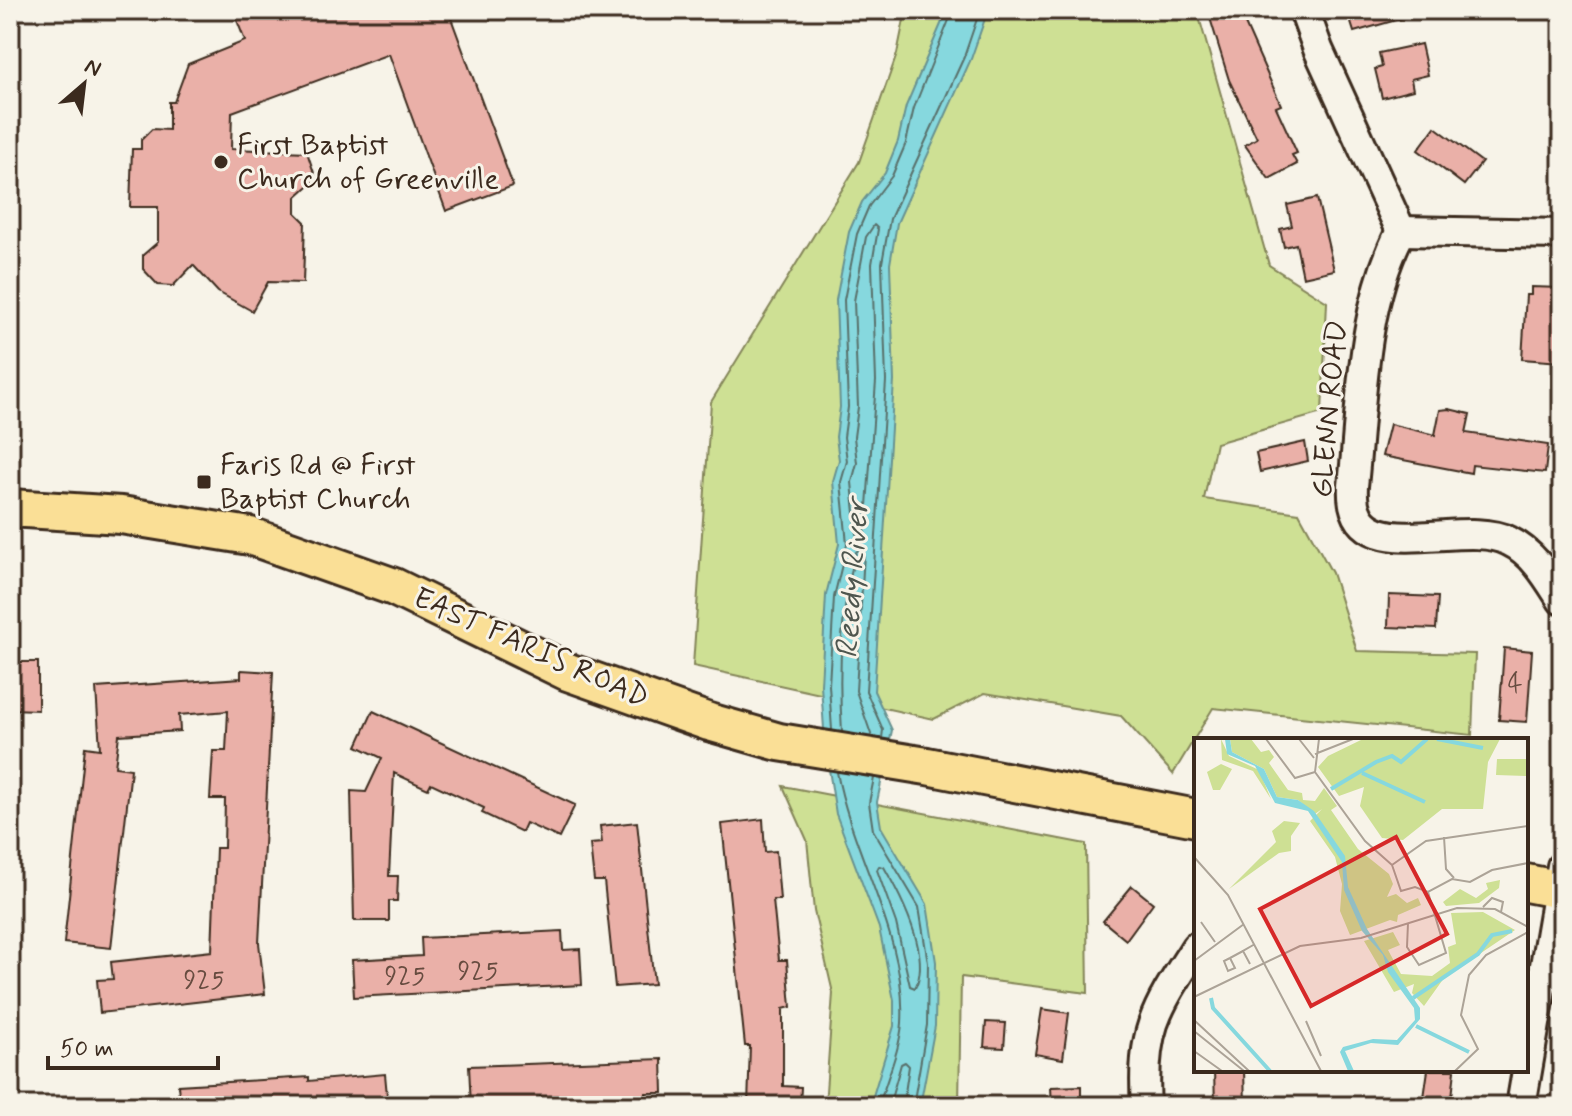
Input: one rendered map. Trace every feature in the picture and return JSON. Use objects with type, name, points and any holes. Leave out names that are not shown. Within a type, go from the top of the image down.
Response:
[{"type":"main road","name":"EAST FARIS ROAD","points":[[10,508],[152,519],[250,536],[394,587],[568,672],[667,708],[779,742],[927,766],[1194,818]]},
{"type":"street","points":[[1304,10],[1318,49],[1401,231],[1562,234]]},
{"type":"street","name":"GLENN ROAD","points":[[1401,231],[1388,256],[1372,315],[1353,486],[1356,517],[1362,525],[1382,535],[1482,535],[1508,540],[1540,567],[1562,600]]},
{"type":"street","points":[[1528,1055],[1552,882]]},
{"type":"street","points":[[1146,1106],[1146,1040],[1153,1017],[1194,950]]},
{"type":"street","points":[[1521,1106],[1526,1072]]},
{"type":"green space","points":[[906,10],[1197,10],[1269,265],[1327,302],[1322,413],[1216,443],[1204,499],[1299,513],[1332,573],[1357,651],[1475,654],[1472,735],[1213,708],[1173,774],[1121,716],[985,693],[934,719],[693,666],[711,402],[859,162],[897,54]]},
{"type":"green space","points":[[783,786],[1086,844],[1088,993],[961,977],[959,1106],[825,1106],[833,993],[814,911],[807,840]]},
{"type":"water","name":"Reedy River","points":[[947,10],[988,10],[971,59],[897,223],[890,264],[894,381],[874,691],[892,730],[877,802],[881,827],[927,904],[936,962],[935,1026],[920,1106],[870,1106],[894,1026],[894,1000],[879,928],[836,814],[825,744],[821,685],[826,595],[839,544],[833,481],[839,460],[836,437],[840,407],[836,300],[849,232],[862,202],[885,173],[898,141],[906,106]]},
{"type":"building","name":"First Baptist Church of Greenville","points":[[233,10],[302,10],[305,19],[329,10],[448,10],[513,186],[446,211],[389,54],[232,112],[231,149],[307,152],[316,179],[296,197],[296,213],[305,222],[303,283],[268,282],[252,311],[218,292],[193,265],[173,286],[158,285],[143,269],[143,255],[158,242],[158,207],[130,207],[132,149],[141,149],[141,140],[152,129],[169,130],[169,102],[174,102],[188,64],[245,41]]},
{"type":"building","points":[[1239,10],[1281,105],[1276,107],[1297,153],[1292,155],[1297,164],[1269,179],[1245,145],[1257,138],[1229,80],[1210,18],[1214,17],[1212,13]]},
{"type":"building","points":[[1347,10],[1414,10],[1414,15],[1354,32]]},
{"type":"building","points":[[1421,44],[1428,75],[1411,79],[1413,90],[1382,98],[1375,69],[1382,67],[1379,53]]},
{"type":"building","points":[[1435,127],[1482,162],[1464,185],[1418,150]]},
{"type":"building","points":[[1317,198],[1334,270],[1303,277],[1296,244],[1284,247],[1280,229],[1292,226],[1287,205]]},
{"type":"building","points":[[1531,287],[1562,288],[1561,362],[1522,359],[1526,295],[1531,295]]},
{"type":"building","points":[[1440,410],[1470,414],[1466,433],[1548,445],[1545,473],[1472,465],[1471,473],[1382,456],[1390,424],[1435,435]]},
{"type":"building","points":[[1305,442],[1308,461],[1260,472],[1256,453]]},
{"type":"building","points":[[1389,595],[1438,597],[1436,629],[1388,627]]},
{"type":"building","points":[[1504,648],[1532,651],[1527,722],[1499,720]]},
{"type":"building","points":[[10,662],[38,662],[38,710],[10,709]]},
{"type":"building","points":[[241,670],[273,672],[259,943],[265,994],[100,1013],[97,980],[113,979],[111,962],[212,951],[216,848],[224,848],[225,799],[210,799],[213,751],[226,751],[228,711],[179,715],[180,731],[119,735],[115,767],[131,769],[111,948],[64,943],[85,747],[100,749],[96,688],[241,678]]},
{"type":"building","points":[[373,711],[575,805],[559,838],[526,823],[522,832],[482,813],[484,808],[431,783],[428,789],[394,773],[389,876],[398,876],[397,901],[389,901],[389,921],[354,921],[351,791],[366,792],[382,758],[357,746]]},
{"type":"building","points":[[763,819],[765,852],[776,851],[780,900],[773,900],[779,960],[787,960],[791,1007],[783,1009],[783,1086],[801,1087],[800,1106],[748,1106],[750,1046],[745,1046],[722,824]]},
{"type":"building","points":[[637,822],[654,984],[615,987],[604,881],[594,881],[590,844],[602,843],[600,826]]},
{"type":"building","points":[[1132,886],[1153,903],[1126,940],[1103,921]]},
{"type":"building","points":[[562,931],[563,950],[580,949],[582,985],[354,997],[352,960],[422,956],[421,938]]},
{"type":"building","points":[[1042,1009],[1069,1013],[1063,1059],[1035,1054]]},
{"type":"building","points":[[986,1022],[1006,1023],[1004,1048],[984,1047]]},
{"type":"building","points":[[662,1059],[663,1093],[646,1093],[646,1106],[576,1106],[575,1096],[540,1097],[541,1106],[471,1106],[469,1066]]},
{"type":"building","points":[[1214,1072],[1244,1072],[1245,1105],[1215,1105]]},
{"type":"building","points":[[1428,1072],[1455,1072],[1451,1106],[1423,1104]]},
{"type":"building","points":[[385,1074],[388,1106],[180,1106],[178,1085],[309,1077],[309,1081]]},
{"type":"building","points":[[1081,1086],[1081,1106],[1052,1106],[1051,1087]]},
{"type":"place","name":"First Baptist Church of Greenville","points":[[221,162]]},
{"type":"place","name":"Faris Rd @ First Baptist Church","points":[[204,482]]}]
